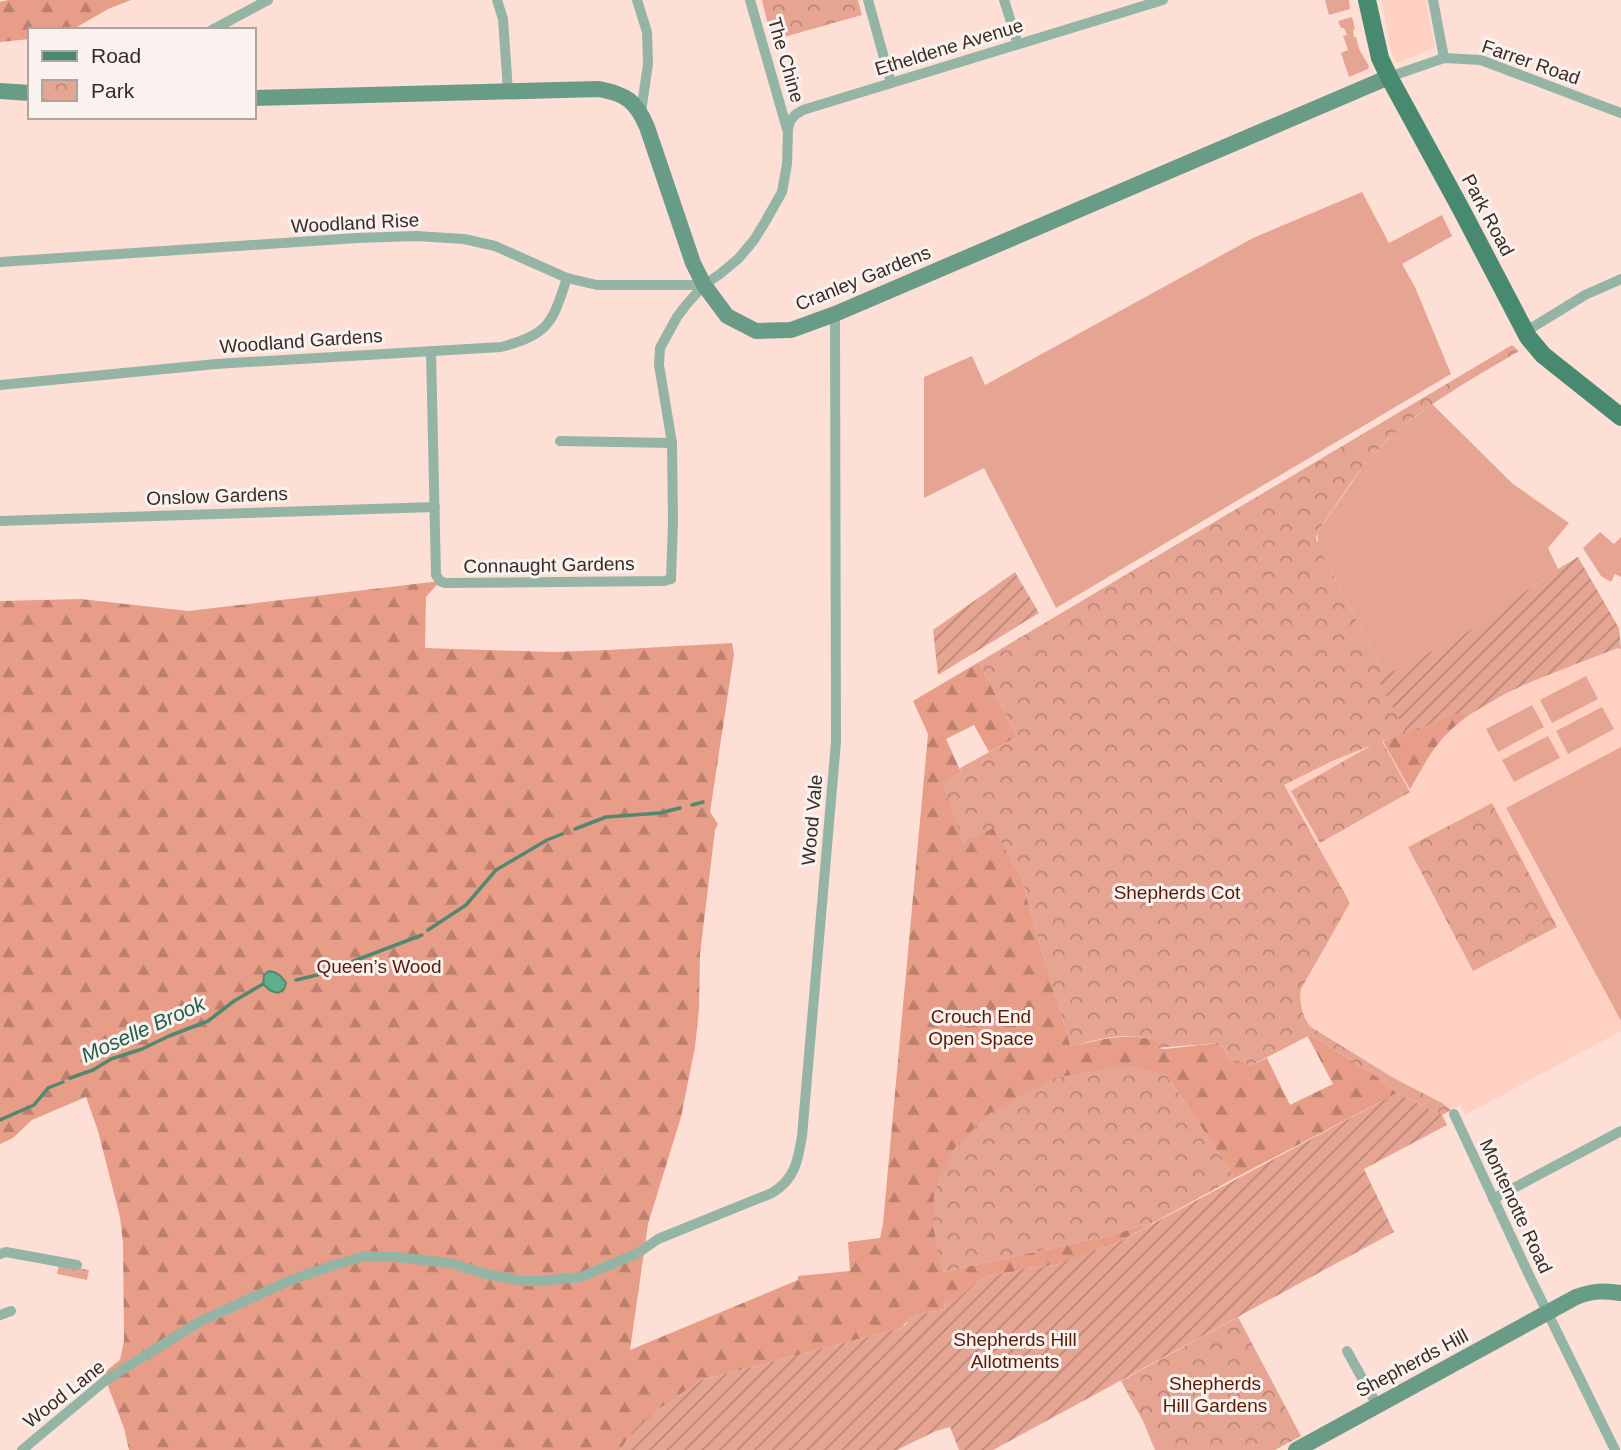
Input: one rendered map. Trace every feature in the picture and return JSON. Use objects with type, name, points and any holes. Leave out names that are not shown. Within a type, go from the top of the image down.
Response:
[{"type":"main road","name":"Park Road","points":[[1367,0],[1377,47],[1389,78],[1525,332],[1542,355],[1621,417]]},
{"type":"street","points":[[216,28],[268,0]]},
{"type":"street","points":[[497,0],[503,19],[508,91]]},
{"type":"street","points":[[637,0],[647,32],[648,64],[641,112]]},
{"type":"street","name":"The Chine","points":[[704,285],[738,258],[754,240],[782,192],[787,164],[789,125],[750,0]]},
{"type":"street","points":[[867,0],[891,83]]},
{"type":"street","points":[[1004,0],[1018,44]]},
{"type":"street","name":"Etheldene Avenue","points":[[789,125],[795,115],[803,110],[1163,0]]},
{"type":"street","points":[[1433,0],[1444,58]]},
{"type":"street","name":"Farrer Road","points":[[1389,78],[1444,58],[1481,60],[1621,113]]},
{"type":"street","name":"Cranley Gardens","points":[[641,112],[693,263],[704,285],[727,316],[756,331],[791,330],[835,314],[1389,78]]},
{"type":"street","points":[[256,98],[599,89],[630,99],[641,112]]},
{"type":"street","points":[[0,91],[28,93]]},
{"type":"street","name":"Woodland Rise","points":[[0,262],[416,236],[453,238],[495,246],[567,278],[597,285],[704,285]]},
{"type":"street","name":"Woodland Gardens","points":[[0,385],[216,364],[500,347],[535,335],[546,326],[556,312],[567,278]]},
{"type":"street","points":[[1525,332],[1585,295],[1621,279]]},
{"type":"street","name":"Connaught Gardens","points":[[431,351],[436,575],[440,581],[664,581],[671,579],[673,522],[671,443],[659,365],[660,348],[677,317],[704,285]]},
{"type":"street","name":"Wood Vale","points":[[129,1366],[199,1322],[291,1280],[364,1256],[396,1256],[450,1263],[485,1274],[523,1281],[580,1277],[638,1253],[657,1239],[772,1193],[789,1180],[799,1157],[803,1136],[836,742],[835,314]]},
{"type":"street","points":[[560,441],[671,443]]},
{"type":"street","name":"Onslow Gardens","points":[[0,521],[435,507]]},
{"type":"street","name":"Montenotte Road","points":[[1454,1114],[1615,1450]]},
{"type":"street","points":[[1493,1199],[1621,1131]]},
{"type":"street","points":[[0,1254],[6,1252],[76,1265]]},
{"type":"street","name":"Shepherds Hill","points":[[1296,1450],[1576,1297],[1594,1291],[1621,1293]]},
{"type":"street","points":[[1347,1351],[1377,1405]]},
{"type":"street","name":"Wood Lane","points":[[22,1450],[106,1380],[129,1366]]},
{"type":"shaded area","points":[[1382,0],[1426,0],[1435,47],[1396,63],[1390,46]]},
{"type":"shaded area","points":[[1621,649],[1621,747],[1506,809],[1621,1021],[1621,1031],[1465,1115],[1461,1105],[1451,1110],[1392,1077],[1307,1022],[1301,1006],[1301,989],[1350,903],[1284,785],[1375,743],[1485,705],[1539,678]]},
{"type":"shaded area","points":[[269,971],[275,972],[286,983],[284,989],[278,993],[263,984],[264,975]]},
{"type":"green space","points":[[131,0],[108,9],[75,28],[28,28],[28,39],[0,42],[0,2]]},
{"type":"green space","points":[[762,0],[858,0],[862,15],[772,42]]},
{"type":"green space","points":[[1325,0],[1349,0],[1350,9],[1329,15]]},
{"type":"green space","points":[[1352,17],[1354,37],[1369,66],[1368,69],[1349,77],[1341,53],[1348,50],[1343,36],[1347,35],[1338,21]]},
{"type":"green space","points":[[1362,192],[1389,243],[1442,215],[1452,236],[1402,264],[1415,287],[1451,374],[1056,608],[984,468],[924,498],[924,377],[972,356],[985,385],[1253,238]]},
{"type":"green space","name":"Shepherds Cot","points":[[1512,345],[1519,351],[1441,398],[1385,442],[1354,479],[1317,533],[1319,547],[1385,675],[1379,679],[1406,733],[1382,741],[1410,792],[1320,843],[1291,791],[1372,745],[1284,785],[1350,903],[1301,989],[1305,1019],[1311,1027],[1451,1110],[1442,1115],[1397,1093],[1370,1072],[1310,1035],[1250,1066],[1227,1058],[1225,1050],[1217,1043],[1158,1048],[1158,1041],[1126,1036],[1092,1041],[1071,1048],[1022,878],[993,828],[964,843],[942,783],[961,772],[960,768],[1017,737],[979,662]]},
{"type":"green space","points":[[1432,404],[1513,484],[1569,523],[1548,548],[1558,569],[1448,643],[1406,733],[1378,679],[1385,675],[1319,547],[1317,533],[1367,461],[1395,432]]},
{"type":"green space","points":[[1600,532],[1614,544],[1621,537],[1621,577],[1615,574],[1611,582],[1601,576],[1583,548]]},
{"type":"green space","points":[[1578,557],[1619,628],[1621,649],[1539,678],[1465,717],[1462,712],[1406,733],[1378,679],[1463,635]]},
{"type":"green space","points":[[1015,572],[1039,613],[938,675],[933,630]]},
{"type":"green space","name":"Queen’s Wood","points":[[440,581],[426,597],[425,648],[553,652],[732,643],[734,654],[710,812],[718,824],[715,830],[700,954],[695,1047],[681,1117],[648,1224],[630,1350],[798,1280],[798,1276],[850,1271],[848,1242],[880,1238],[928,734],[913,701],[979,662],[1017,737],[989,752],[974,725],[946,739],[961,772],[943,783],[964,843],[993,827],[1022,878],[1071,1047],[1125,1037],[1159,1041],[1158,1048],[1165,1049],[1217,1043],[1225,1050],[1227,1058],[1250,1066],[1267,1058],[1290,1105],[1333,1084],[1307,1035],[1310,1035],[1370,1072],[1397,1093],[1235,1178],[1166,1074],[943,1272],[1103,1237],[1155,1222],[1113,1245],[1073,1260],[988,1276],[976,1282],[956,1300],[945,1303],[944,1309],[912,1316],[901,1328],[699,1381],[634,1430],[620,1450],[129,1450],[124,1428],[106,1381],[101,1375],[120,1360],[124,1340],[123,1243],[120,1217],[98,1131],[86,1097],[32,1120],[13,1138],[0,1144],[0,601],[81,599],[188,611]]},
{"type":"green space","points":[[1519,596],[1571,666],[1502,695],[1470,714],[1437,745],[1410,789],[1383,741],[1428,724],[1447,643]]},
{"type":"green space","points":[[1586,676],[1598,699],[1552,723],[1540,700]]},
{"type":"green space","points":[[1532,705],[1544,727],[1498,752],[1486,729]]},
{"type":"green space","points":[[1602,707],[1614,729],[1568,754],[1556,731]]},
{"type":"green space","points":[[1548,736],[1560,758],[1514,782],[1502,760]]},
{"type":"green space","points":[[1621,747],[1621,1021],[1506,808]]},
{"type":"green space","points":[[1492,803],[1557,927],[1473,971],[1408,847]]},
{"type":"green space","points":[[1127,1065],[1166,1074],[1235,1178],[1155,1222],[1103,1237],[943,1272],[933,1226],[934,1195],[942,1169],[956,1146],[990,1113],[1054,1078]]},
{"type":"green space","name":"Shepherds Hill Allotments","points":[[1397,1093],[1442,1115],[1447,1125],[1364,1169],[1394,1232],[993,1450],[959,1450],[950,1427],[897,1450],[620,1450],[634,1430],[657,1410],[699,1381],[901,1328],[907,1323],[908,1317],[944,1309],[945,1303],[956,1300],[976,1282],[988,1276],[1056,1265],[1113,1245]]},
{"type":"green space","points":[[59,1264],[89,1270],[87,1280],[57,1274]]},
{"type":"green space","name":"Shepherds Hill Gardens","points":[[1238,1317],[1301,1436],[1275,1450],[1155,1450],[1121,1381]]},
{"type":"waterway","name":"Moselle Brook","points":[[692,805],[703,802]]},
{"type":"waterway","name":"Moselle Brook","points":[[575,829],[606,817],[660,813],[680,808]]},
{"type":"waterway","name":"Moselle Brook","points":[[428,930],[466,905],[496,870],[562,834]]},
{"type":"waterway","name":"Moselle Brook","points":[[296,980],[317,975],[422,935]]},
{"type":"waterway","name":"Moselle Brook","points":[[70,1078],[208,1021],[263,984]]},
{"type":"waterway","name":"Moselle Brook","points":[[0,1120],[34,1105],[48,1088],[63,1082]]},
{"type":"park label","name":"Crouch End Open Space","points":[[981,1027]]}]
